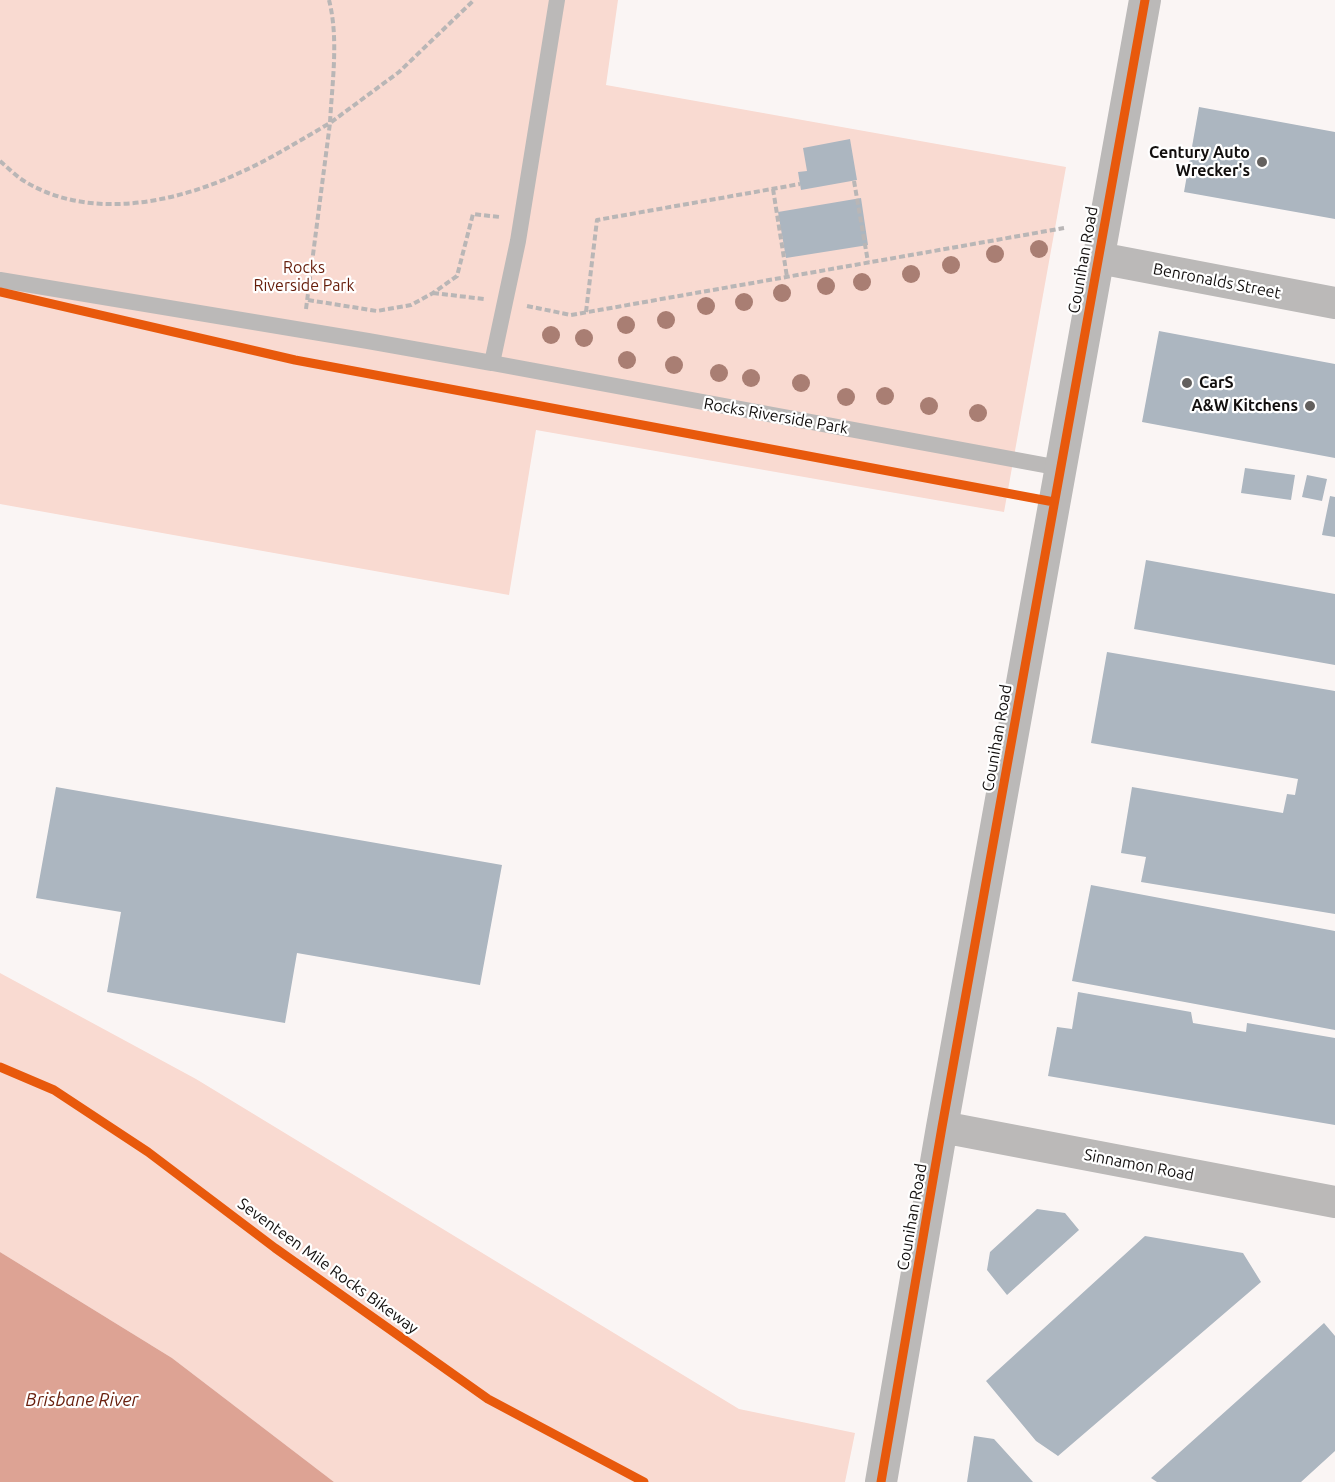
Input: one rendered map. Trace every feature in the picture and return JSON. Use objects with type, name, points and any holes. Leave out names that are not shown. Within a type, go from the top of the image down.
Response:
[{"type":"street","name":"Counihan Road","points":[[881,1482],[942,1127],[1145,0]]},
{"type":"street","name":"Benronalds Street","points":[[1099,258],[1335,303]]},
{"type":"street","name":"Sinnamon Road","points":[[942,1127],[1335,1202]]},
{"type":"lane","points":[[492,363],[521,220],[557,0]]},
{"type":"lane","name":"Rocks Riverside Park","points":[[0,280],[368,341],[1060,468]]},
{"type":"path","points":[[329,0],[334,33],[330,123],[308,300],[377,311],[411,305],[457,276],[473,214],[521,220]]},
{"type":"path","points":[[0,161],[21,179],[44,191],[72,200],[101,204],[154,201],[236,175],[330,123],[399,72],[474,0]]},
{"type":"path","points":[[854,181],[868,262]]},
{"type":"path","points":[[586,312],[597,220],[801,184]]},
{"type":"path","points":[[773,189],[787,276]]},
{"type":"path","points":[[526,306],[571,315],[1064,228]]},
{"type":"path","points":[[433,293],[472,298]]},
{"type":"green space","name":"Rocks Riverside Park","points":[[0,0],[618,0],[606,85],[1066,167],[1004,512],[536,430],[509,595],[0,504]]},
{"type":"green space","points":[[0,973],[196,1079],[739,1409],[855,1433],[845,1482],[334,1482],[172,1358],[0,1252]]},
{"type":"water","name":"Brisbane River","points":[[0,1252],[172,1358],[334,1482],[0,1482]]},
{"type":"building","name":"Century Auto Wrecker's","points":[[1199,107],[1335,132],[1335,219],[1184,192]]},
{"type":"building","points":[[850,139],[857,180],[801,190],[798,172],[807,171],[803,148]]},
{"type":"building","points":[[861,198],[868,245],[786,258],[778,212]]},
{"type":"building","points":[[1159,331],[1335,364],[1335,458],[1142,422]]},
{"type":"building","points":[[1245,468],[1295,475],[1291,500],[1241,493]]},
{"type":"building","points":[[1307,475],[1327,479],[1322,501],[1302,497]]},
{"type":"building","points":[[1330,496],[1335,497],[1335,537],[1322,535]]},
{"type":"building","points":[[1146,560],[1335,594],[1335,665],[1134,629]]},
{"type":"building","points":[[1107,652],[1335,691],[1335,914],[1141,882],[1146,857],[1121,853],[1132,787],[1283,813],[1287,794],[1295,795],[1298,779],[1091,743]]},
{"type":"building","points":[[56,787],[502,865],[480,985],[297,953],[285,1023],[107,992],[121,912],[36,898]]},
{"type":"building","points":[[1091,885],[1335,931],[1335,1030],[1072,981]]},
{"type":"building","points":[[1078,992],[1191,1012],[1193,1023],[1246,1032],[1247,1023],[1335,1038],[1335,1125],[1048,1076],[1057,1027],[1072,1029]]},
{"type":"building","points":[[1037,1209],[1065,1213],[1079,1230],[1007,1295],[987,1270],[990,1252]]},
{"type":"building","points":[[1145,1236],[1243,1253],[1261,1282],[1058,1456],[1036,1441],[986,1381]]},
{"type":"building","points":[[1324,1323],[1335,1336],[1335,1451],[1301,1482],[1157,1482],[1151,1478]]},
{"type":"building","points":[[974,1436],[994,1439],[1033,1482],[967,1482]]},
{"type":"cycle path","points":[[881,1482],[942,1127],[1145,0]]},
{"type":"cycle path","points":[[0,292],[295,360],[1054,502]]},
{"type":"cycle path","name":"Seventeen Mile Rocks Bikeway","points":[[0,1067],[54,1090],[148,1152],[275,1248],[488,1399],[644,1482]]},
{"type":"place","name":"Century Auto Wrecker's","points":[[1262,162]]},
{"type":"place","name":"CarS","points":[[1187,383]]},
{"type":"place","name":"A&W Kitchens","points":[[1310,406]]}]
